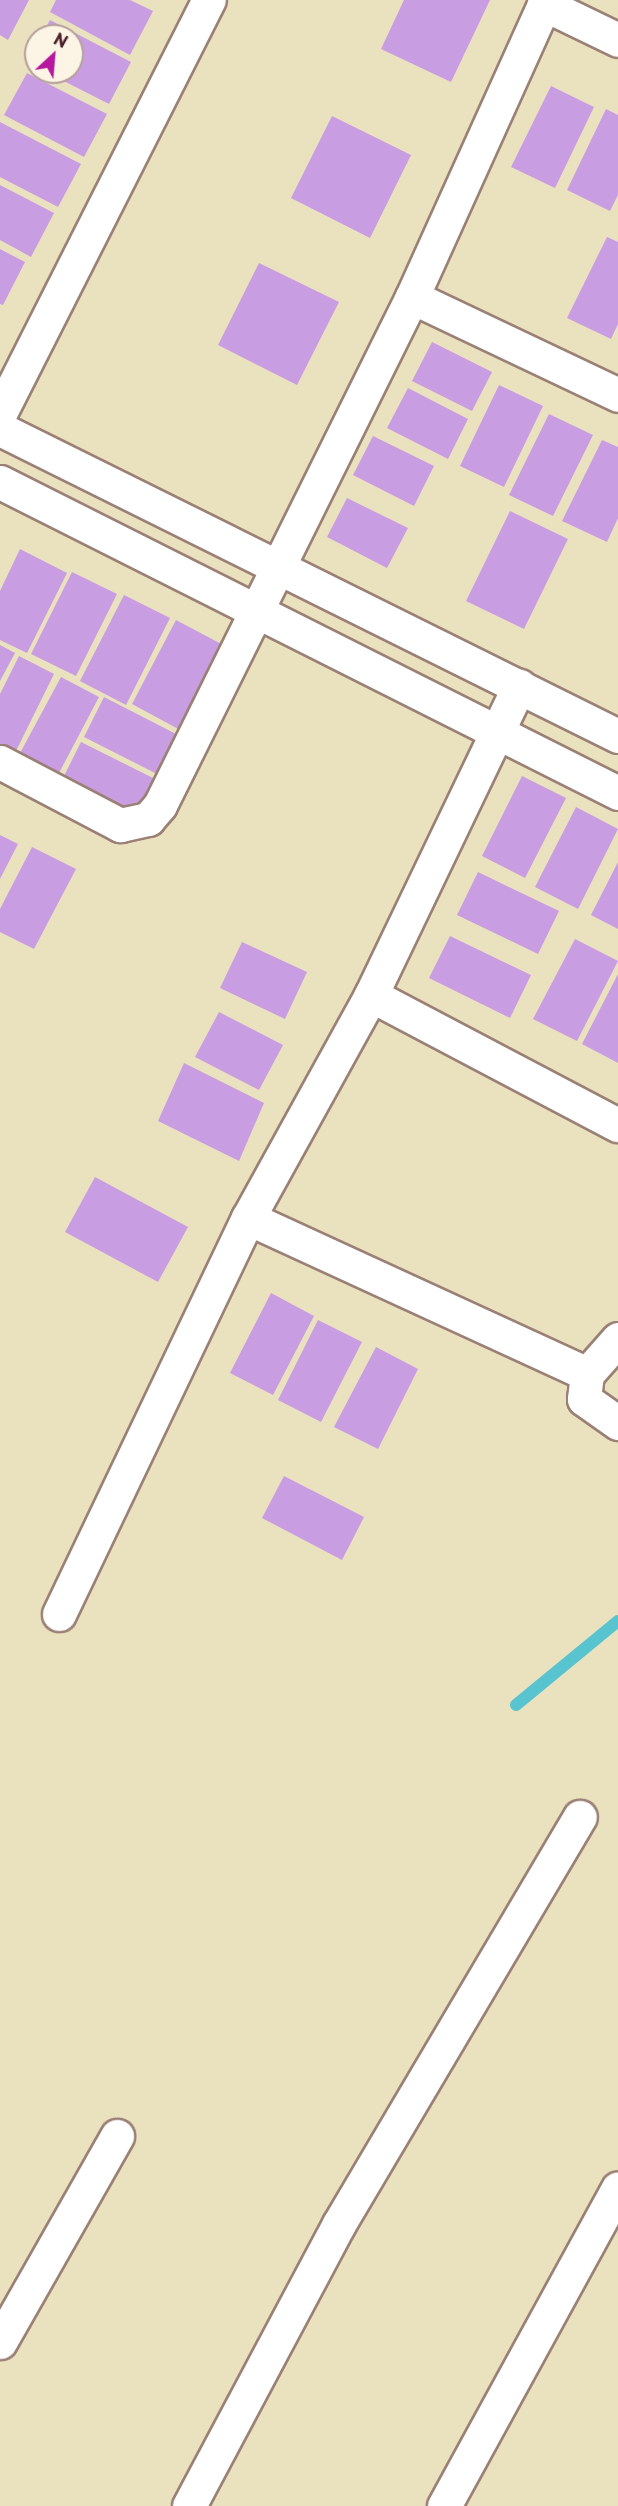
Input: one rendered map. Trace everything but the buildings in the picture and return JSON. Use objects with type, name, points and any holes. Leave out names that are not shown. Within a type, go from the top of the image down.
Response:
[{"type":"street","points":[[0,413],[209,0]]},
{"type":"street","points":[[0,762],[120,825],[148,819],[256,611],[281,568],[412,297],[545,2],[618,40]]},
{"type":"street","points":[[412,297],[618,395]]},
{"type":"street","points":[[0,429],[618,736]]},
{"type":"street","points":[[0,482],[618,793]]},
{"type":"street","points":[[59,1614],[248,1218],[371,995],[494,730],[519,686]]},
{"type":"street","points":[[371,995],[618,1125]]},
{"type":"street","points":[[248,1218],[587,1374]]},
{"type":"street","points":[[618,1339],[587,1374],[584,1399],[618,1423]]},
{"type":"street","points":[[189,2506],[339,2224],[580,1817]]},
{"type":"street","points":[[0,2342],[117,2136]]},
{"type":"street","points":[[444,2506],[618,2188]]},
{"type":"waterway","points":[[516,1705],[618,1621]]}]
